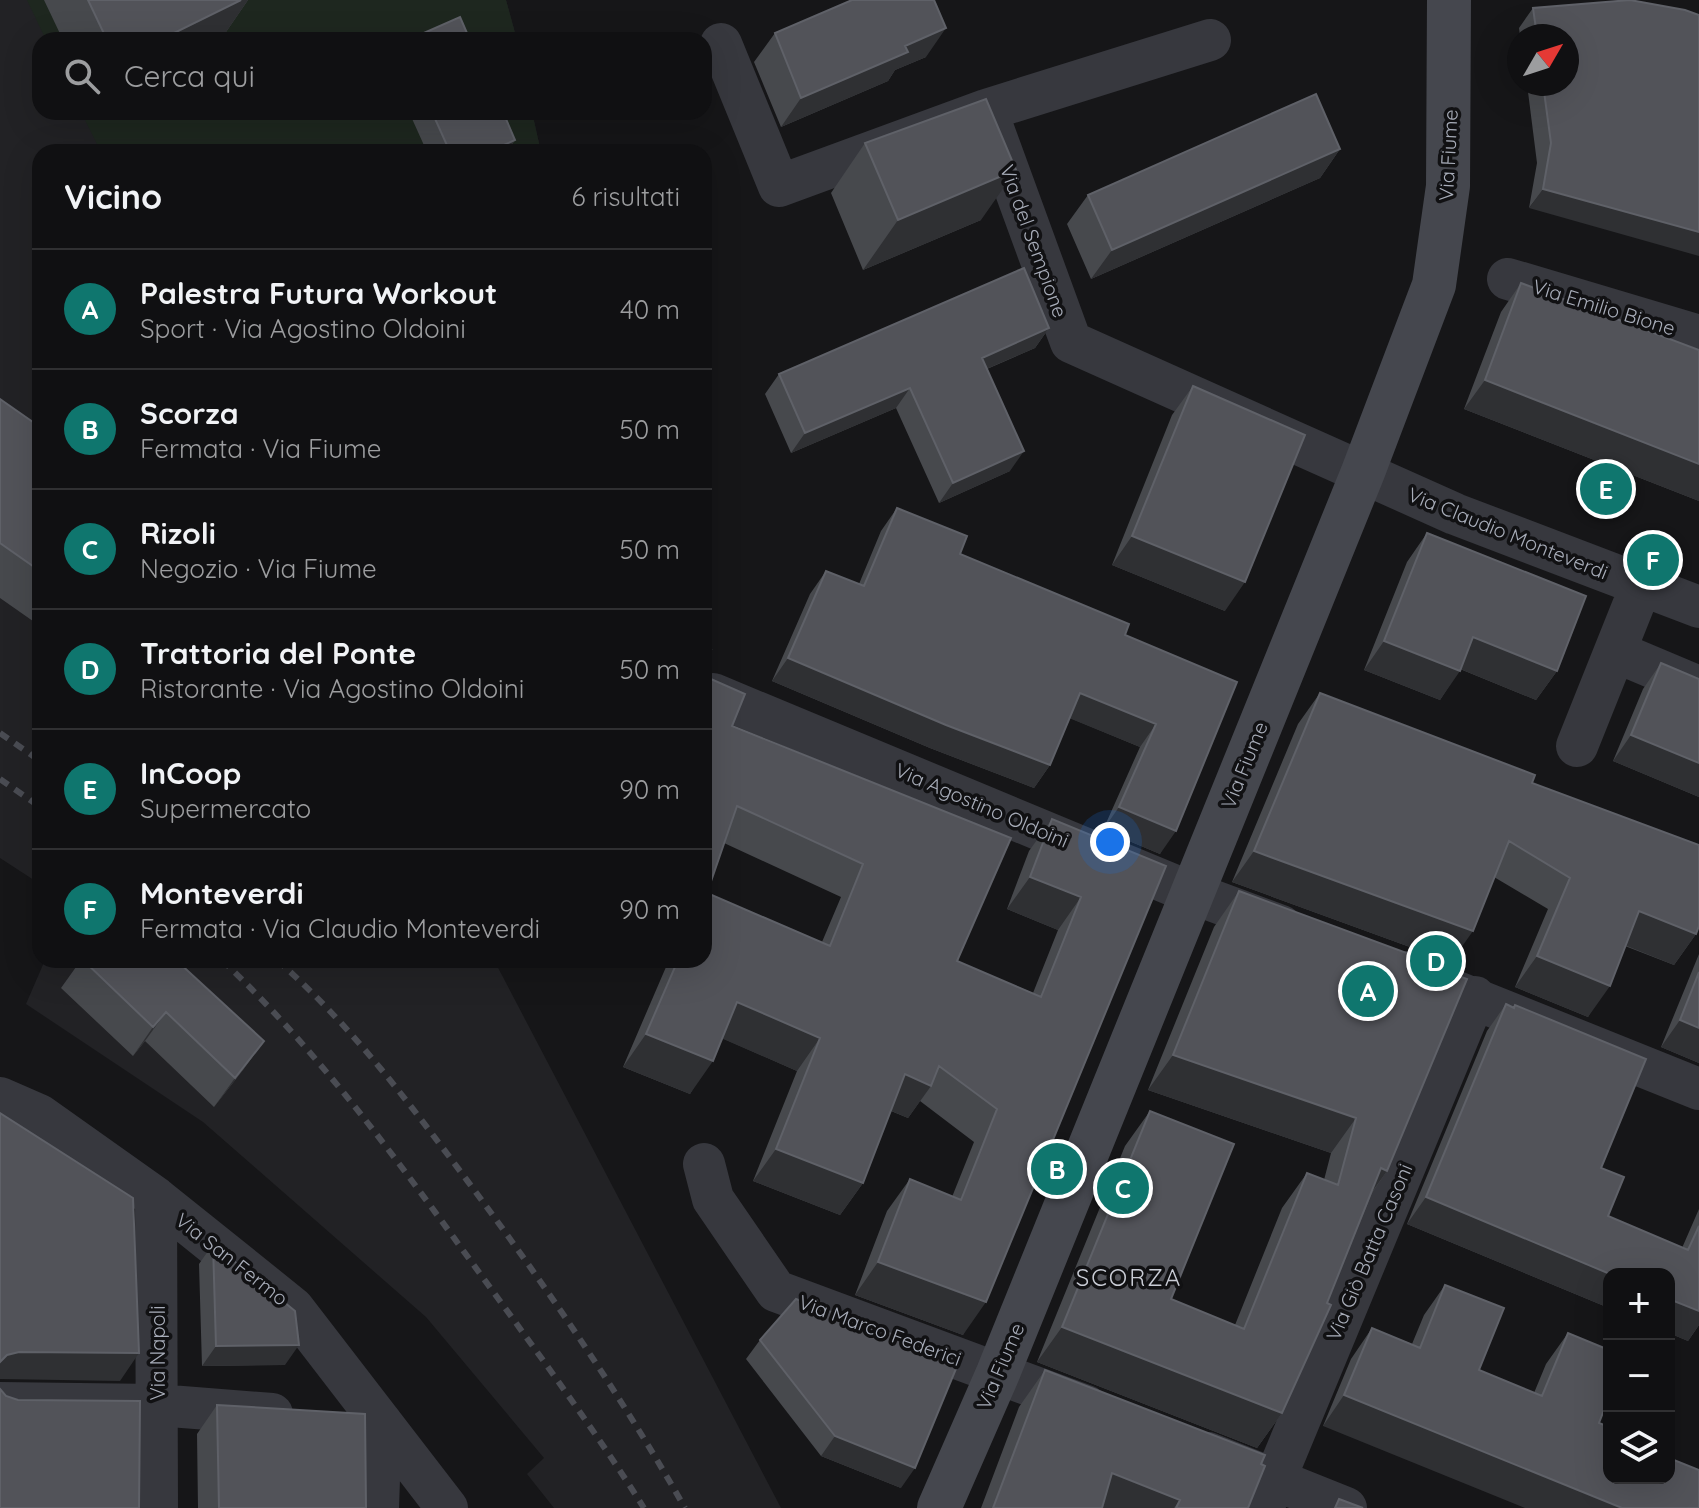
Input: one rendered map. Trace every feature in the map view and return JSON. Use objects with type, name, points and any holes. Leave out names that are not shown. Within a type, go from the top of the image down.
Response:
[{"type":"main road","name":"Via Fiume","points":[[939,1508],[998,1373],[1363,472],[1434,285],[1441,254],[1449,170],[1449,0]]},
{"type":"street","points":[[721,44],[779,186],[986,110],[1210,40]]},
{"type":"street","name":"Via del Sempione","points":[[986,110],[1071,342],[1363,472]]},
{"type":"street","name":"Via Emilio Bione","points":[[1508,279],[1699,336]]},
{"type":"street","name":"Via Claudio Monteverdi","points":[[1363,472],[1455,514],[1699,607]]},
{"type":"street","points":[[1577,746],[1641,586]]},
{"type":"street","points":[[1616,652],[1699,687]]},
{"type":"street","name":"Via Agostino Oldoini","points":[[713,694],[1192,893],[1311,937]]},
{"type":"street","points":[[1371,959],[1475,997],[1699,1089]]},
{"type":"street","name":"Via Giò Batta Casoni","points":[[1269,1493],[1475,997]]},
{"type":"street","name":"Via San Fermo","points":[[0,1098],[39,1115],[156,1198],[293,1308],[447,1508]]},
{"type":"street","name":"Via Marco Federici","points":[[704,1164],[713,1199],[776,1291],[1115,1417]]},
{"type":"street","name":"Via Napoli","points":[[156,1198],[157,1508]]},
{"type":"street","points":[[0,1403],[157,1405],[381,1422],[378,1508]]},
{"type":"street","points":[[1173,1439],[1269,1493],[1346,1508]]},
{"type":"shaded area","points":[[0,0],[506,0],[515,32],[32,32],[32,120],[534,120],[539,144],[32,144],[32,879],[0,858]]},
{"type":"shaded area","points":[[27,0],[506,0],[515,32],[42,32]]},
{"type":"shaded area","points":[[85,120],[534,120],[539,144],[97,144]]},
{"type":"shaded area","points":[[42,968],[498,968],[781,1508],[554,1508],[527,1474],[544,1458],[426,1317],[203,1122],[26,1004]]},
{"type":"building","points":[[88,0],[241,0],[176,32],[103,32]]},
{"type":"building","points":[[852,0],[934,0],[946,28],[905,46],[908,52],[801,98],[775,33]]},
{"type":"building","points":[[1630,0],[1699,15],[1699,232],[1543,189],[1551,143],[1545,96],[1579,96],[1579,24],[1535,24],[1533,8]]},
{"type":"building","points":[[460,17],[467,32],[426,32]]},
{"type":"building","points":[[1316,94],[1340,149],[1112,250],[1088,195]]},
{"type":"building","points":[[986,99],[1016,170],[898,220],[865,143]]},
{"type":"building","points":[[436,120],[506,120],[515,140],[506,144],[446,144]]},
{"type":"building","points":[[1024,268],[1049,328],[982,358],[1024,451],[953,483],[910,388],[805,433],[779,374]]},
{"type":"building","points":[[1521,283],[1699,350],[1699,464],[1485,380]]},
{"type":"building","points":[[1193,386],[1305,435],[1245,582],[1132,536]]},
{"type":"building","points":[[0,399],[32,421],[32,565],[0,543]]},
{"type":"building","points":[[897,508],[967,536],[960,554],[1129,624],[1125,635],[1237,682],[1176,831],[1119,807],[1156,724],[1080,693],[1050,765],[788,658],[826,571],[864,586]]},
{"type":"building","points":[[1427,533],[1586,596],[1557,671],[1473,637],[1460,671],[1384,641]]},
{"type":"building","points":[[1661,663],[1699,679],[1699,763],[1631,735]]},
{"type":"building","points":[[712,680],[745,694],[732,726],[1011,838],[957,961],[1041,997],[1081,897],[1030,877],[1052,819],[1166,866],[986,1302],[878,1262],[910,1179],[961,1200],[997,1109],[939,1066],[931,1086],[905,1074],[863,1183],[776,1149],[820,1038],[737,1002],[713,1061],[646,1034],[675,968],[712,968],[712,895],[830,946],[863,864],[737,806],[712,878]]},
{"type":"building","points":[[1320,693],[1535,775],[1532,783],[1699,845],[1699,926],[1696,934],[1639,911],[1610,986],[1537,956],[1570,878],[1509,841],[1473,931],[1254,851]]},
{"type":"building","points":[[1239,891],[1458,972],[1456,975],[1467,979],[1387,1171],[1381,1168],[1327,1303],[1331,1305],[1282,1413],[1062,1327],[1150,1111],[1234,1144],[1171,1299],[1244,1329],[1307,1173],[1338,1185],[1356,1118],[1173,1055]]},
{"type":"building","points":[[91,968],[185,968],[264,1041],[235,1078],[166,1012],[153,1027]]},
{"type":"building","points":[[1699,972],[1699,1028],[1680,1020]]},
{"type":"building","points":[[1506,1004],[1646,1059],[1601,1168],[1624,1177],[1608,1216],[1688,1250],[1699,1226],[1699,1311],[1675,1301],[1675,1268],[1603,1268],[1603,1271],[1426,1197]]},
{"type":"building","points":[[0,1113],[133,1198],[139,1353],[19,1352],[7,1355],[0,1362]]},
{"type":"building","points":[[213,1244],[295,1311],[299,1345],[216,1346]]},
{"type":"building","points":[[1445,1285],[1504,1308],[1479,1370],[1542,1396],[1568,1333],[1603,1348],[1603,1413],[1599,1423],[1603,1425],[1603,1484],[1675,1484],[1675,1460],[1699,1470],[1699,1508],[1622,1508],[1344,1395],[1372,1328],[1420,1348]]},
{"type":"building","points":[[796,1299],[960,1359],[915,1468],[835,1436],[760,1340]]},
{"type":"building","points":[[1045,1370],[1265,1455],[1261,1464],[1265,1466],[1248,1508],[1176,1508],[1180,1500],[1112,1473],[1102,1508],[993,1508]]},
{"type":"building","points":[[0,1389],[6,1396],[18,1400],[140,1401],[139,1508],[0,1508]]},
{"type":"building","points":[[217,1405],[365,1414],[366,1508],[219,1508]]},
{"type":"building","points":[[1339,1499],[1363,1508],[1335,1508]]},
{"type":"railway","points":[[0,733],[32,755]]},
{"type":"railway","points":[[0,779],[32,801]]},
{"type":"railway","points":[[230,968],[291,1031],[385,1145],[560,1384],[644,1508]]},
{"type":"railway","points":[[286,968],[352,1035],[463,1175],[579,1338],[685,1508]]},
{"type":"place","name":"InCoop","points":[[1606,489]]},
{"type":"place","name":"Monteverdi","points":[[1653,560]]},
{"type":"place","name":"Trattoria del Ponte","points":[[1436,961]]},
{"type":"place","name":"Palestra Futura Workout","points":[[1368,991]]},
{"type":"place","name":"Scorza","points":[[1057,1169]]},
{"type":"place","name":"Rizoli","points":[[1123,1188]]},
{"type":"district","name":"SCORZA","points":[[1129,1277]]}]
